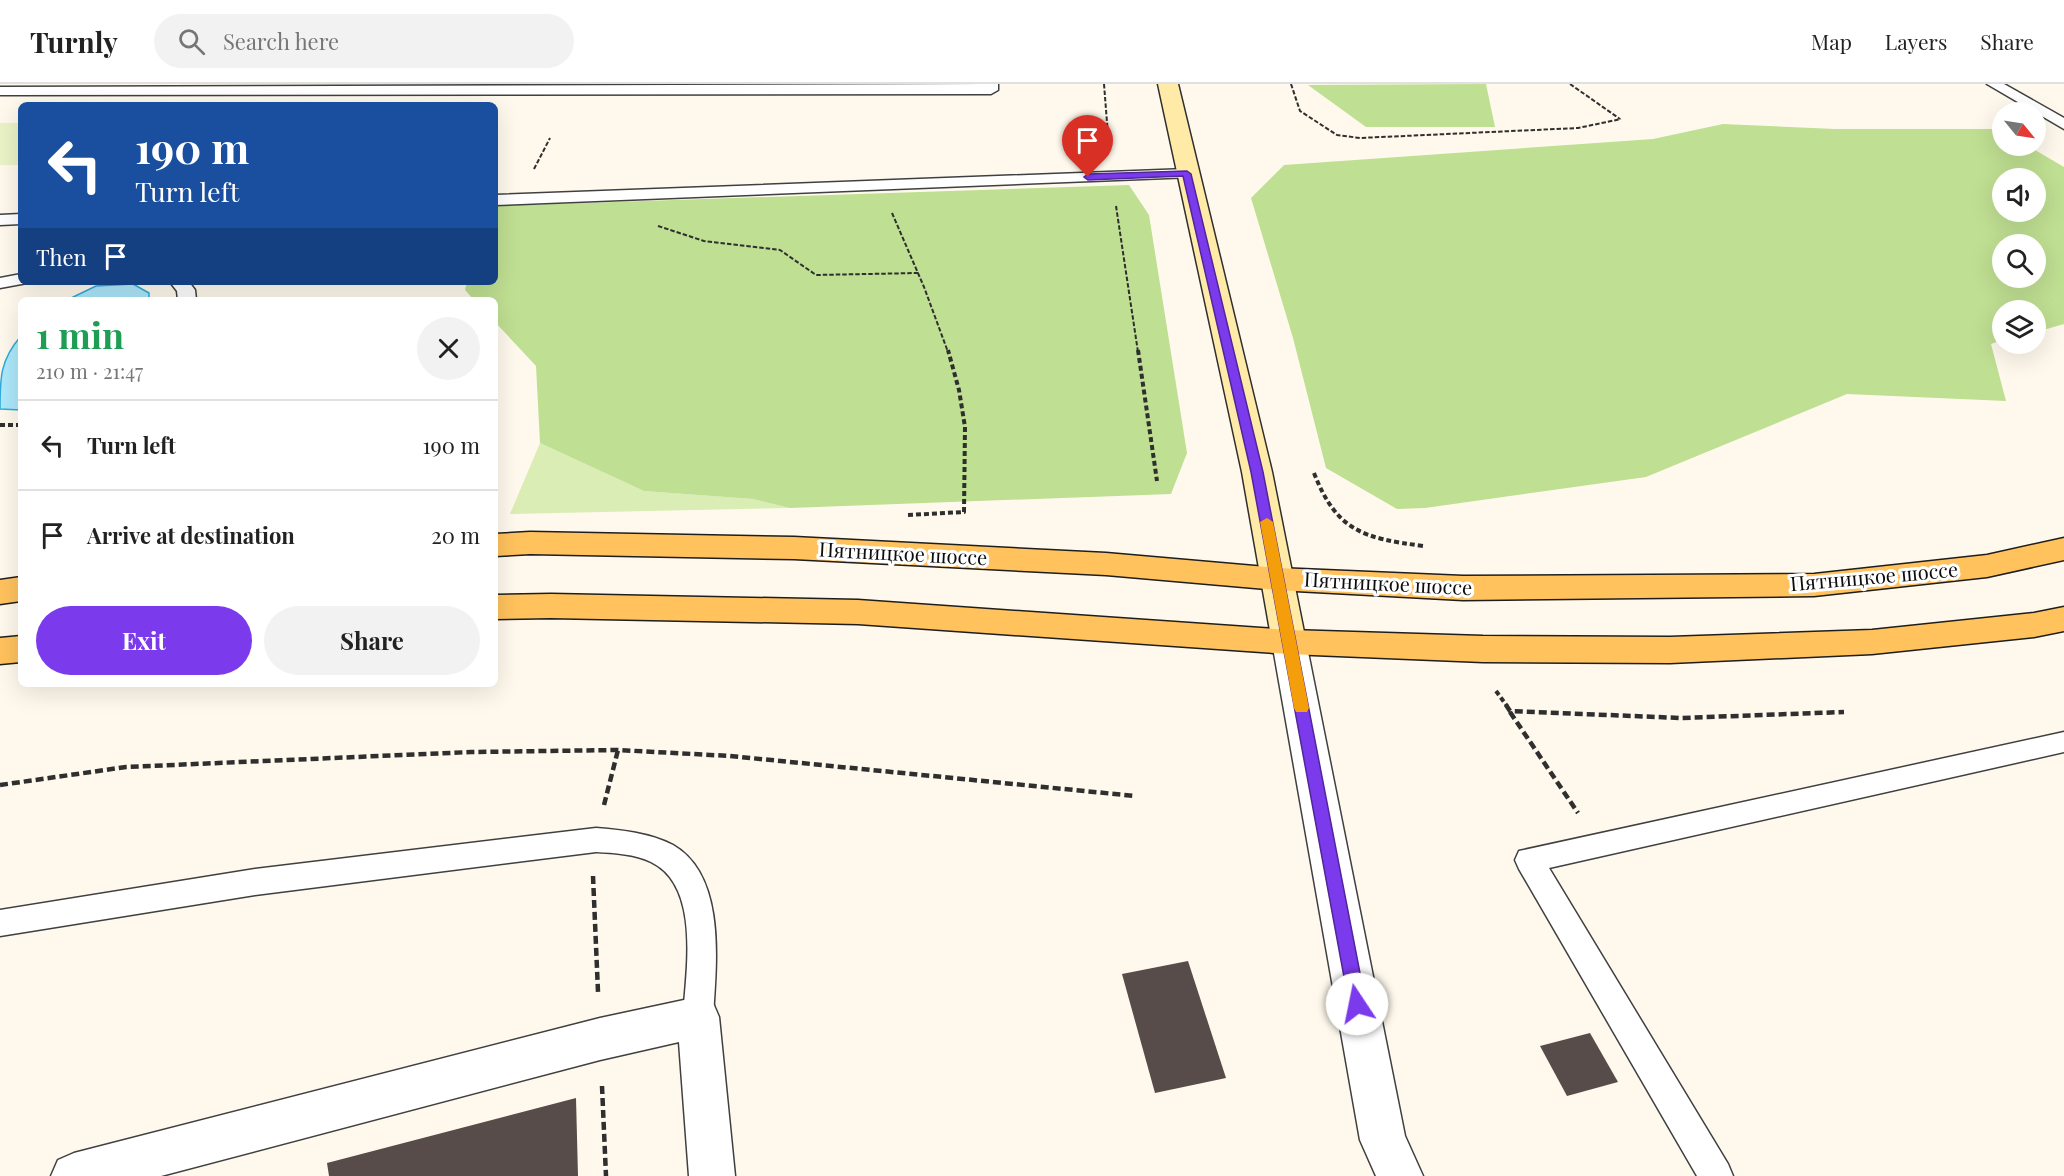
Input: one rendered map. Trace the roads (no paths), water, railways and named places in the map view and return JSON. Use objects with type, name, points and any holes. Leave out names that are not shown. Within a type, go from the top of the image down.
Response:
[{"type":"main road","name":"Пятницкое шоссе","points":[[498,544],[756,547],[1106,564],[1277,579],[1463,588],[1814,585],[1987,566],[2064,549]]},
{"type":"main road","points":[[0,592],[18,590]]},
{"type":"main road","points":[[498,607],[858,612],[1289,642],[1483,649],[1670,650],[1872,642],[2034,625],[2064,619]]},
{"type":"main road","points":[[0,651],[18,649]]},
{"type":"street","points":[[1168,84],[1257,472],[1383,1140],[1400,1176]]},
{"type":"street","points":[[74,1176],[600,1039],[698,1017],[712,1176]]},
{"type":"lane","points":[[0,91],[466,88],[991,90],[992,84]]},
{"type":"lane","points":[[1994,84],[2064,124]]},
{"type":"lane","points":[[498,200],[1187,174]]},
{"type":"lane","points":[[0,220],[18,219]]},
{"type":"lane","points":[[0,283],[18,280]]},
{"type":"lane","points":[[1716,1176],[1529,860],[2064,742]]},
{"type":"lane","points":[[0,923],[255,882],[596,840],[639,845],[666,855],[688,877],[702,921],[698,1017]]},
{"type":"water","points":[[135,285],[149,293],[149,297],[73,297],[96,286]]},
{"type":"water","points":[[18,340],[18,410],[0,409],[3,370]]}]
